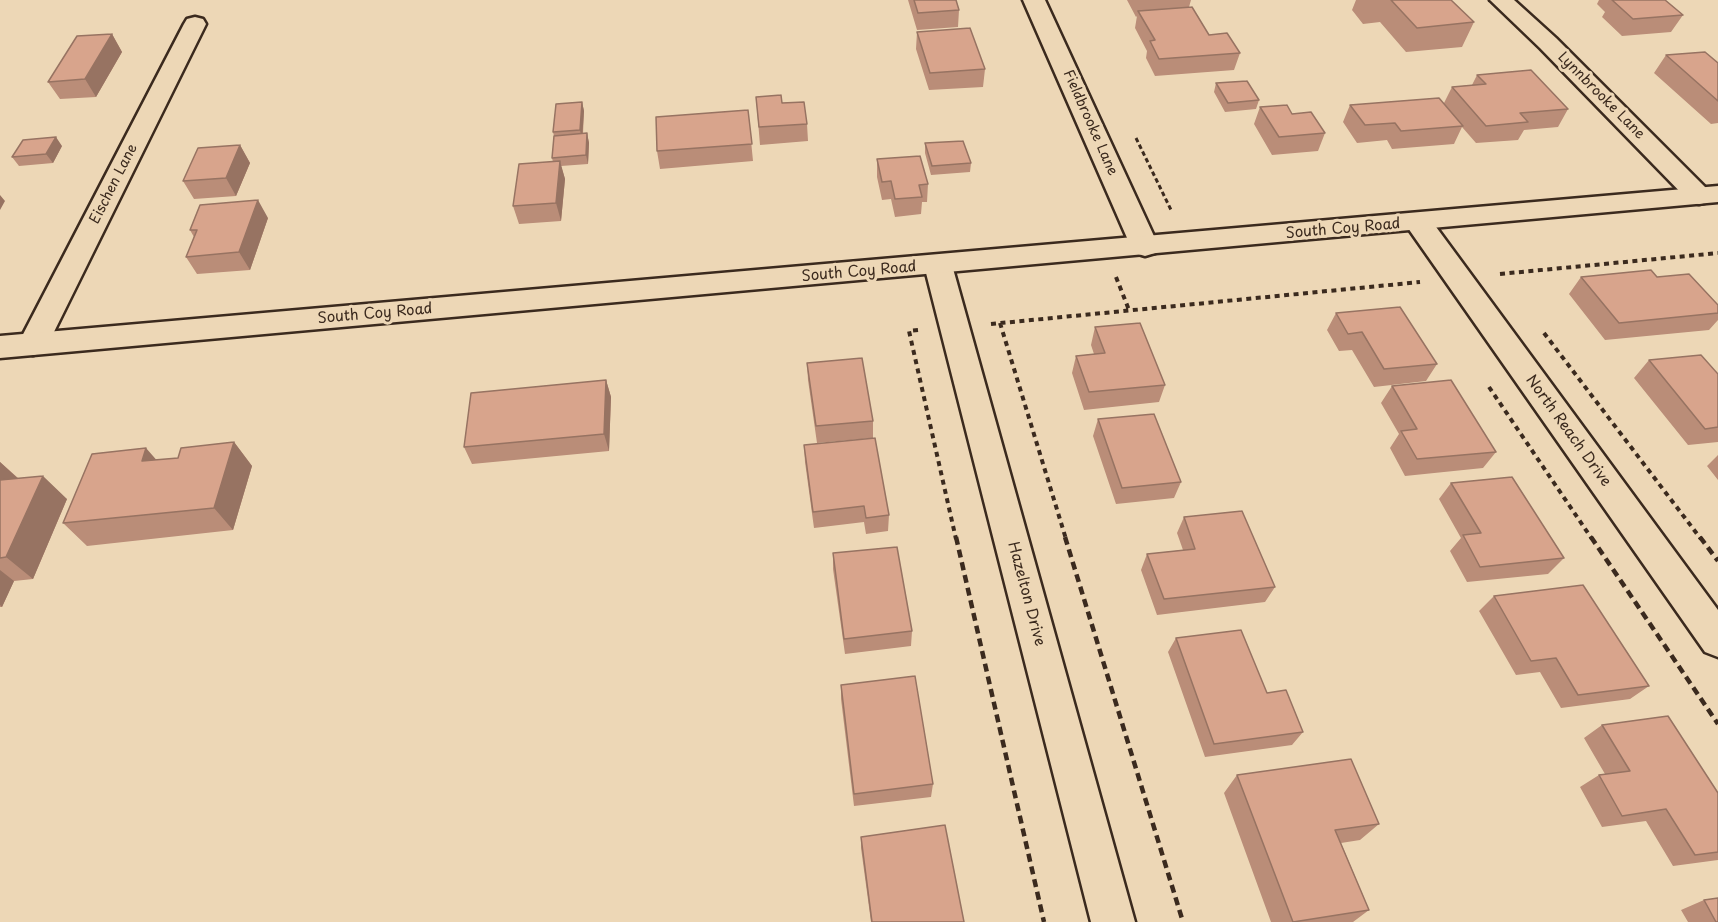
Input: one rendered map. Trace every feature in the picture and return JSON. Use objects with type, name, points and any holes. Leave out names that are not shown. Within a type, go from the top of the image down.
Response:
[{"type":"street","name":"Fieldbrooke Lane","points":[[1034,0],[1145,247]]},
{"type":"street","name":"Lynnbrooke Lane","points":[[1501,0],[1708,195]]},
{"type":"street","name":"Eischen Lane","points":[[33,344],[195,24]]},
{"type":"street","name":"South Coy Road","points":[[0,347],[938,266],[1708,195]]},
{"type":"street","name":"North Reach Drive","points":[[1418,222],[1718,640]]},
{"type":"street","name":"Hazelton Drive","points":[[938,266],[1113,922]]},
{"type":"path","points":[[1500,274],[1718,252]]},
{"type":"path","points":[[1130,310],[1418,282],[1425,292]]},
{"type":"path","points":[[1000,323],[1183,922]]},
{"type":"path","points":[[1485,380],[1718,724]]},
{"type":"building","points":[[914,0],[956,0],[959,10],[918,13]]},
{"type":"building","points":[[1391,0],[1451,0],[1474,22],[1417,28]]},
{"type":"building","points":[[1612,0],[1665,0],[1683,15],[1633,19]]},
{"type":"building","points":[[1192,7],[1209,35],[1227,33],[1240,53],[1159,59],[1150,41],[1155,40],[1138,11]]},
{"type":"building","points":[[970,28],[985,69],[930,73],[917,32]]},
{"type":"building","points":[[112,34],[85,79],[48,82],[77,36]]},
{"type":"building","points":[[1705,52],[1718,63],[1718,101],[1666,55]]},
{"type":"building","points":[[1531,70],[1568,109],[1520,113],[1528,122],[1486,126],[1452,87],[1486,84],[1477,75]]},
{"type":"building","points":[[1247,81],[1259,100],[1228,103],[1216,83]]},
{"type":"building","points":[[781,95],[782,103],[804,102],[807,124],[759,127],[756,97]]},
{"type":"building","points":[[1439,98],[1463,126],[1401,131],[1395,123],[1365,125],[1350,105]]},
{"type":"building","points":[[582,102],[580,130],[553,132],[556,104]]},
{"type":"building","points":[[1287,105],[1292,114],[1311,112],[1325,133],[1279,137],[1260,107]]},
{"type":"building","points":[[748,110],[752,144],[657,151],[656,117]]},
{"type":"building","points":[[587,133],[586,155],[552,158],[554,136]]},
{"type":"building","points":[[56,137],[46,154],[12,157],[23,140]]},
{"type":"building","points":[[963,141],[971,163],[932,166],[925,143]]},
{"type":"building","points":[[240,145],[226,178],[183,181],[198,148]]},
{"type":"building","points":[[920,156],[928,184],[919,185],[922,197],[895,199],[891,181],[882,182],[877,159]]},
{"type":"building","points":[[560,161],[556,203],[513,206],[519,164]]},
{"type":"building","points":[[258,200],[239,252],[186,257],[197,230],[190,230],[200,205]]},
{"type":"building","points":[[1651,270],[1657,277],[1689,274],[1718,305],[1718,313],[1619,323],[1581,277]]},
{"type":"building","points":[[1400,307],[1437,364],[1384,369],[1362,332],[1348,334],[1336,313]]},
{"type":"building","points":[[1140,323],[1165,385],[1089,392],[1076,356],[1105,353],[1095,327]]},
{"type":"building","points":[[1701,355],[1718,374],[1718,427],[1705,429],[1649,360]]},
{"type":"building","points":[[862,358],[873,421],[816,426],[807,363]]},
{"type":"building","points":[[606,380],[604,434],[464,447],[471,393]]},
{"type":"building","points":[[1451,380],[1496,452],[1417,459],[1401,431],[1417,429],[1392,386]]},
{"type":"building","points":[[1154,414],[1181,482],[1122,488],[1098,419]]},
{"type":"building","points":[[875,438],[889,515],[866,518],[864,506],[813,512],[804,445]]},
{"type":"building","points":[[234,442],[214,508],[63,523],[92,454],[146,448],[142,461],[178,458],[181,448]]},
{"type":"building","points":[[43,476],[6,557],[0,558],[0,480]]},
{"type":"building","points":[[1512,477],[1564,558],[1480,567],[1463,535],[1481,533],[1451,483]]},
{"type":"building","points":[[1242,511],[1275,587],[1164,599],[1147,554],[1195,549],[1184,517]]},
{"type":"building","points":[[897,547],[912,631],[844,639],[833,553]]},
{"type":"building","points":[[1583,585],[1649,686],[1578,695],[1556,658],[1531,661],[1494,596]]},
{"type":"building","points":[[1241,630],[1267,693],[1286,690],[1303,732],[1214,744],[1176,638]]},
{"type":"building","points":[[915,676],[933,784],[854,794],[841,685]]},
{"type":"building","points":[[1668,716],[1718,793],[1718,852],[1695,855],[1666,809],[1622,816],[1599,775],[1630,771],[1602,725]]},
{"type":"building","points":[[1351,759],[1379,824],[1335,830],[1369,910],[1293,922],[1237,775]]},
{"type":"building","points":[[945,825],[964,922],[872,922],[861,837]]},
{"type":"building","points":[[1718,898],[1718,922],[1716,922],[1704,900]]}]
